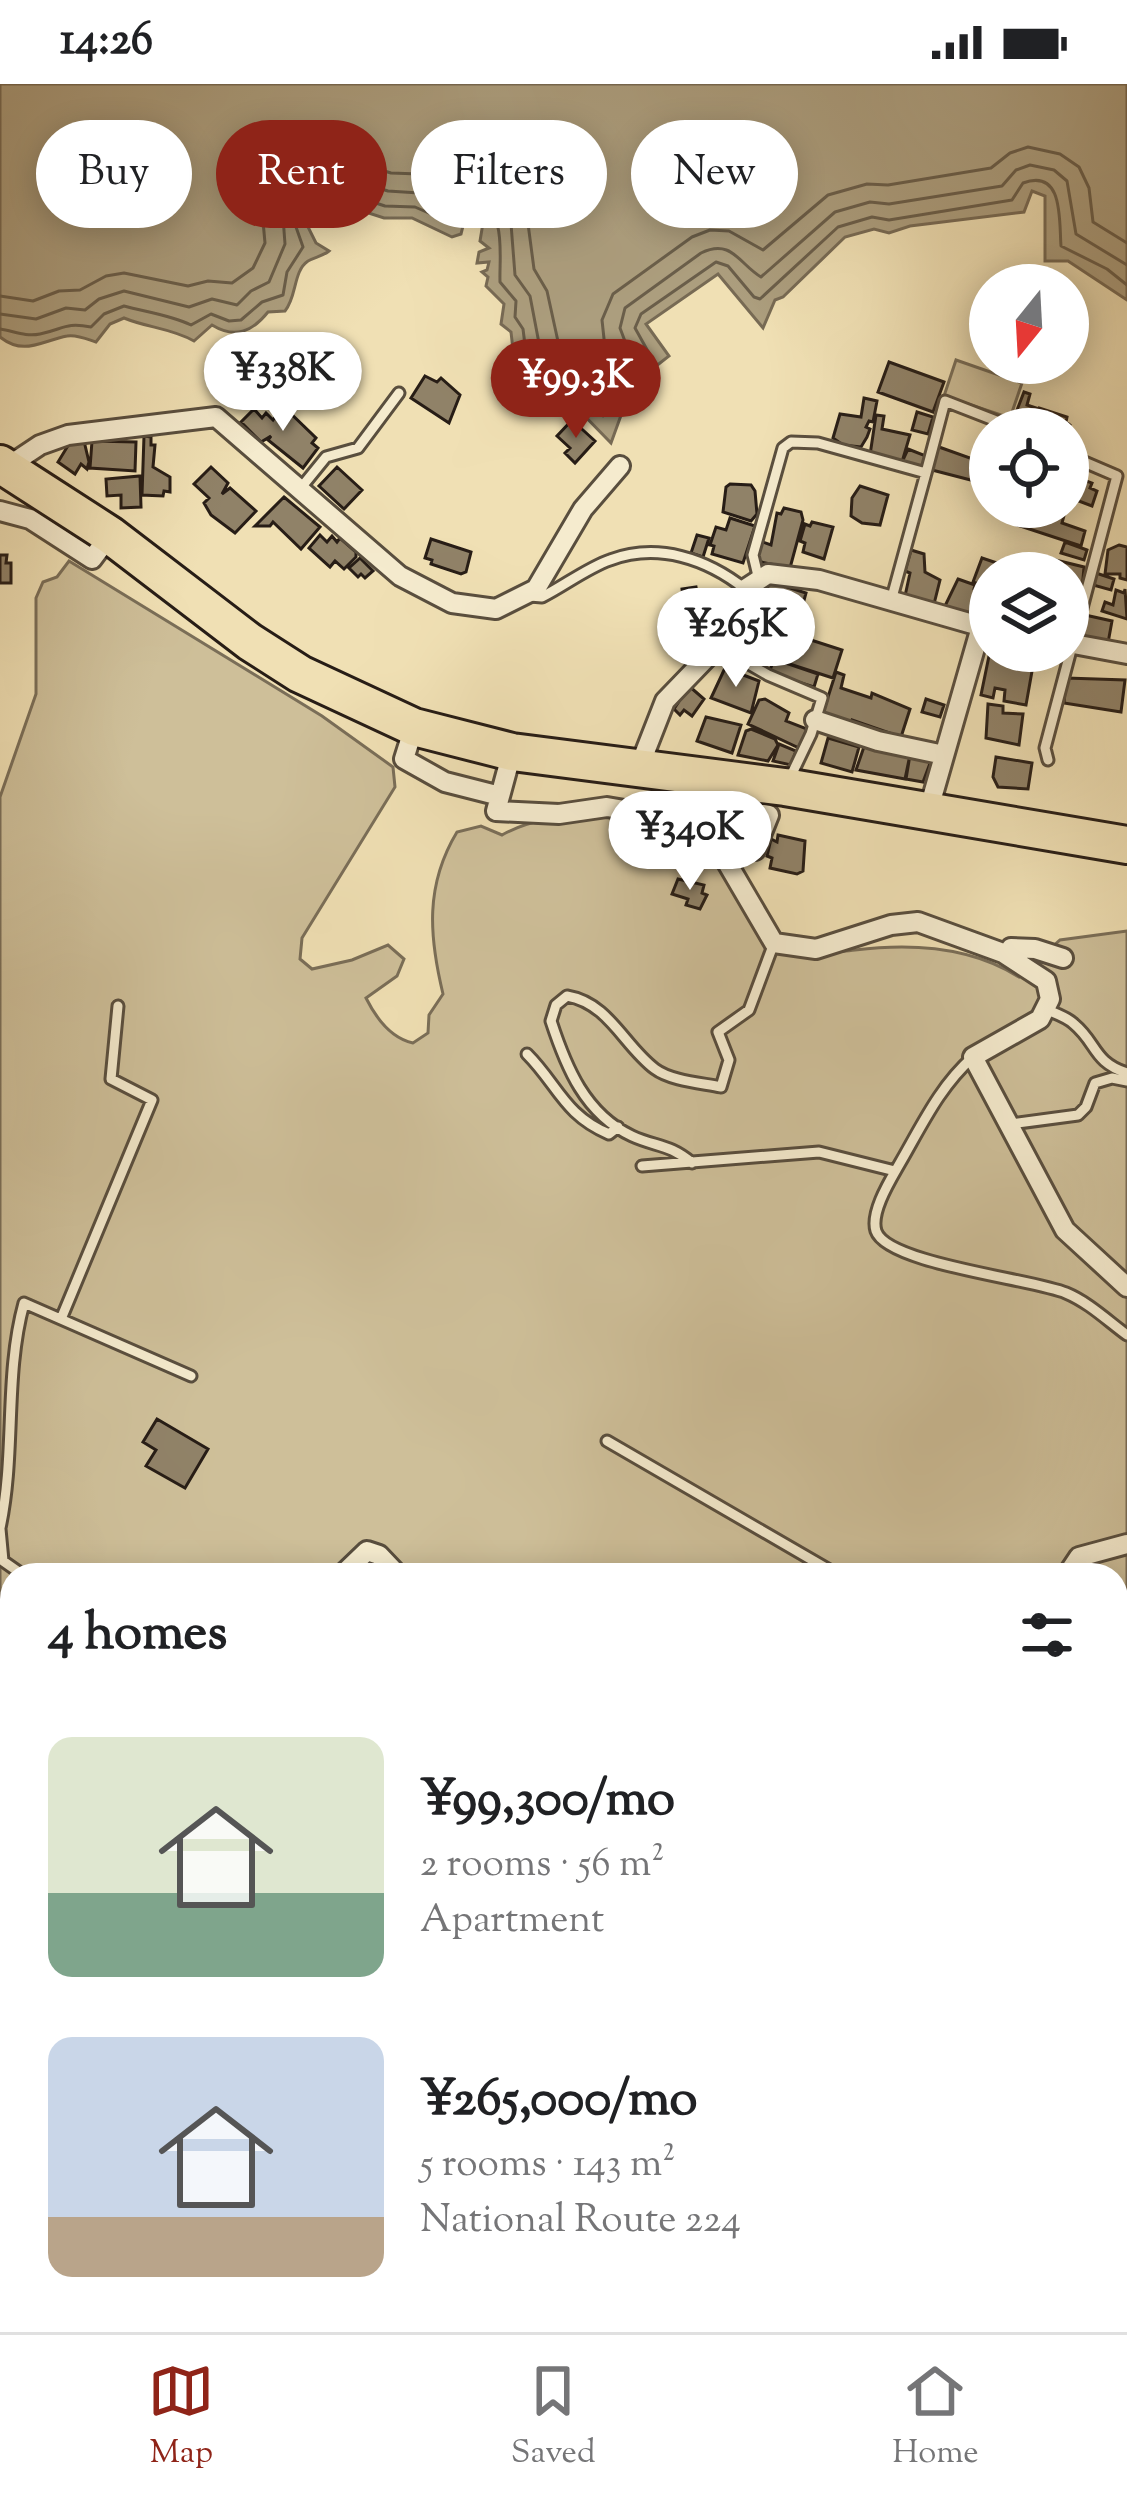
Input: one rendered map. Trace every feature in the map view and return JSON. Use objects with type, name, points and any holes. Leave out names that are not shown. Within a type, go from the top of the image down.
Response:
[{"type":"highway","points":[[6,473],[110,535],[299,674],[414,727],[512,752],[785,787],[1127,845]]},
{"type":"street","points":[[6,473],[40,445],[68,435],[216,417],[400,577],[452,603],[496,609],[536,589],[583,509],[620,466]]},
{"type":"street","points":[[0,511],[29,519],[92,559],[110,535]]},
{"type":"street","points":[[638,770],[665,701],[718,646],[752,584],[768,574],[819,580],[969,623]]},
{"type":"street","points":[[1089,647],[1127,654]]},
{"type":"street","points":[[928,812],[971,672]]},
{"type":"street","points":[[815,720],[878,741],[944,755]]},
{"type":"street","points":[[414,727],[404,759],[445,782],[500,796]]},
{"type":"street","points":[[512,752],[496,812],[559,814],[607,807],[677,819],[726,861],[774,943],[816,949],[891,925],[918,922],[1006,956],[1046,981],[1050,999],[1040,1019],[973,1057],[1065,1230],[1127,1287]]},
{"type":"street","points":[[732,780],[735,810],[769,815],[755,850]]},
{"type":"street","points":[[1006,956],[1011,948],[1063,958]]},
{"type":"street","points":[[1074,1563],[1078,1557],[1127,1544]]},
{"type":"street","points":[[354,1563],[367,1551],[386,1563]]},
{"type":"lane","points":[[299,489],[326,457],[358,448],[399,393]]},
{"type":"lane","points":[[890,601],[944,401],[969,411]]},
{"type":"lane","points":[[523,595],[542,597],[610,560],[661,552],[752,584],[752,555],[783,448],[790,442],[818,443],[926,473]]},
{"type":"lane","points":[[1089,464],[1118,476],[1089,577]]},
{"type":"lane","points":[[718,646],[822,698],[785,787]]},
{"type":"lane","points":[[1048,760],[1046,748],[1063,672]]},
{"type":"lane","points":[[692,1163],[676,1149],[636,1138],[587,1102],[551,1021],[556,1006],[567,996],[582,998],[658,1072],[721,1087],[729,1060],[718,1032],[749,1010],[774,943]]},
{"type":"lane","points":[[61,1319],[152,1100],[111,1079],[118,1006]]},
{"type":"lane","points":[[1045,1009],[1072,1022],[1097,1056],[1127,1077]]},
{"type":"lane","points":[[526,1054],[562,1102],[586,1124],[609,1134],[618,1127]]},
{"type":"lane","points":[[973,1057],[955,1073],[895,1171],[875,1225],[877,1234],[887,1245],[968,1273],[1041,1284],[1072,1295],[1127,1335]]},
{"type":"lane","points":[[1009,1124],[1078,1115],[1095,1083],[1127,1077]]},
{"type":"lane","points":[[642,1166],[819,1152],[895,1171]]},
{"type":"lane","points":[[6,1563],[0,1528],[8,1492],[14,1360],[24,1303],[191,1376]]},
{"type":"lane","points":[[607,1441],[817,1563]]},
{"type":"shaded area","points":[[956,360],[969,365],[969,384],[1022,384],[1013,408],[980,408],[944,396]]},
{"type":"shaded area","points":[[69,561],[322,716],[393,767],[395,787],[302,938],[300,959],[312,969],[388,945],[404,959],[397,976],[366,998],[385,1026],[413,1043],[428,1033],[429,1015],[443,994],[433,931],[439,872],[457,832],[481,826],[502,835],[551,819],[610,815],[667,826],[711,853],[780,952],[940,949],[981,959],[1019,977],[1060,940],[1127,931],[1127,1563],[0,1563],[0,797],[36,694],[36,598],[43,582],[57,577]]},
{"type":"water","points":[[0,84],[1127,84],[1127,300],[1089,275],[1089,264],[1045,261],[1045,196],[1032,191],[1024,212],[910,226],[889,233],[874,229],[845,237],[775,300],[763,328],[718,274],[646,324],[669,356],[632,385],[611,443],[569,400],[559,410],[540,389],[516,376],[511,332],[501,324],[504,304],[486,286],[488,277],[482,272],[489,262],[477,263],[479,252],[489,248],[480,241],[482,228],[607,228],[607,120],[411,120],[411,218],[387,218],[387,120],[216,120],[216,228],[308,228],[316,243],[329,251],[303,265],[285,311],[268,312],[249,329],[236,332],[212,325],[194,341],[124,318],[110,324],[96,342],[70,336],[17,346],[0,337]]},
{"type":"water","points":[[433,228],[462,228],[452,237]]},
{"type":"building","points":[[889,362],[944,382],[933,412],[878,392]]},
{"type":"building","points":[[425,376],[437,382],[441,378],[460,395],[449,423],[411,398]]},
{"type":"building","points":[[1024,392],[1030,394],[1027,405],[1036,408],[1018,408]]},
{"type":"building","points":[[864,398],[877,401],[873,422],[866,427],[870,429],[867,437],[861,447],[843,445],[833,438],[840,414],[861,417]]},
{"type":"building","points":[[283,406],[316,438],[312,443],[318,448],[303,468],[268,440],[271,436],[261,442],[241,422],[254,409],[262,418],[266,413],[273,420]]},
{"type":"building","points":[[917,412],[933,417],[928,434],[912,430]]},
{"type":"building","points":[[876,415],[884,416],[882,429],[910,435],[902,462],[870,455]]},
{"type":"building","points":[[572,420],[595,441],[575,463],[565,453],[570,448],[557,436]]},
{"type":"building","points":[[144,436],[151,437],[155,445],[153,467],[170,477],[170,492],[164,491],[163,496],[142,495]]},
{"type":"building","points":[[84,441],[89,462],[87,469],[81,464],[75,474],[58,462],[69,444]]},
{"type":"building","points":[[92,441],[136,442],[135,471],[90,468]]},
{"type":"building","points":[[939,447],[969,458],[969,480],[932,470]]},
{"type":"building","points":[[908,449],[926,456],[921,469],[902,462]]},
{"type":"building","points":[[211,467],[228,483],[222,494],[230,488],[256,511],[235,533],[211,515],[204,503],[209,498],[194,484]]},
{"type":"building","points":[[337,467],[362,490],[344,509],[319,486]]},
{"type":"building","points":[[140,476],[141,507],[121,508],[121,495],[107,496],[106,479]]},
{"type":"building","points":[[1089,482],[1097,491],[1089,505]]},
{"type":"building","points":[[730,484],[751,485],[755,491],[757,514],[751,521],[723,512]]},
{"type":"building","points":[[860,486],[888,495],[880,525],[851,516],[852,498]]},
{"type":"building","points":[[284,497],[320,527],[301,549],[273,522],[255,526]]},
{"type":"building","points":[[784,508],[801,512],[803,520],[790,568],[756,561],[760,541],[771,545],[777,513]]},
{"type":"building","points":[[730,518],[755,526],[743,563],[712,554],[716,527],[726,530]]},
{"type":"building","points":[[805,524],[833,527],[824,559],[803,552],[805,543],[800,541]]},
{"type":"building","points":[[1026,528],[1076,528],[1085,531],[1081,546]]},
{"type":"building","points":[[320,535],[327,542],[332,536],[337,542],[340,538],[356,557],[344,569],[335,561],[330,567],[309,548]]},
{"type":"building","points":[[697,535],[709,538],[703,557],[691,553]]},
{"type":"building","points":[[431,539],[471,552],[466,572],[431,564],[425,558]]},
{"type":"building","points":[[1065,542],[1087,550],[1086,552],[1061,552]]},
{"type":"building","points":[[1127,547],[1127,580],[1120,574],[1105,574],[1108,550]]},
{"type":"building","points":[[911,550],[924,554],[925,572],[940,580],[933,608],[905,596]]},
{"type":"building","points":[[0,555],[7,555],[6,563],[11,563],[11,583],[0,583]]},
{"type":"building","points":[[360,558],[373,571],[365,578],[349,568]]},
{"type":"building","points":[[1096,573],[1114,579],[1111,590],[1093,585]]},
{"type":"building","points":[[958,579],[969,583],[969,617],[943,610]]},
{"type":"building","points":[[786,581],[784,586],[806,593],[799,619],[761,610],[769,582]]},
{"type":"building","points":[[696,587],[698,599],[718,597],[719,618],[686,622],[682,589]]},
{"type":"building","points":[[1125,589],[1127,619],[1102,611],[1105,602],[1113,605],[1116,590],[1124,593]]},
{"type":"building","points":[[1089,616],[1112,621],[1108,643],[1089,639]]},
{"type":"building","points":[[738,621],[754,626],[746,651],[730,646]]},
{"type":"building","points":[[783,631],[842,650],[833,678],[774,659]]},
{"type":"building","points":[[774,659],[818,674],[814,687],[769,673]]},
{"type":"building","points":[[725,668],[759,681],[751,713],[711,698]]},
{"type":"building","points":[[836,672],[844,675],[841,688],[871,698],[872,693],[910,709],[901,737],[852,720],[849,728],[821,719]]},
{"type":"building","points":[[986,672],[1032,672],[1026,705],[1004,701],[1005,690],[995,688],[993,698],[981,695]]},
{"type":"building","points":[[1066,678],[1125,680],[1121,712],[1064,703]]},
{"type":"building","points":[[689,686],[704,699],[692,716],[684,710],[680,715],[674,709]]},
{"type":"building","points":[[926,699],[944,705],[940,717],[922,712]]},
{"type":"building","points":[[759,700],[789,713],[786,721],[807,729],[799,748],[748,724]]},
{"type":"building","points":[[988,704],[1003,706],[1003,713],[1023,714],[1019,745],[986,738]]},
{"type":"building","points":[[706,717],[741,725],[732,753],[697,741]]},
{"type":"building","points":[[751,729],[775,739],[778,745],[768,761],[738,755]]},
{"type":"building","points":[[828,738],[859,747],[852,772],[821,763]]},
{"type":"building","points":[[866,741],[911,750],[905,779],[856,770]]},
{"type":"building","points":[[779,744],[796,751],[791,765],[773,761]]},
{"type":"building","points":[[910,755],[932,758],[923,782],[906,779]]},
{"type":"building","points":[[996,757],[1032,763],[1028,789],[998,787],[993,777]]},
{"type":"building","points":[[778,835],[805,841],[803,871],[770,868],[771,839],[777,842]]},
{"type":"building","points":[[678,879],[704,885],[702,893],[707,895],[700,909],[672,894]]},
{"type":"building","points":[[157,1419],[208,1449],[185,1488],[146,1466],[156,1450],[143,1442]]}]
